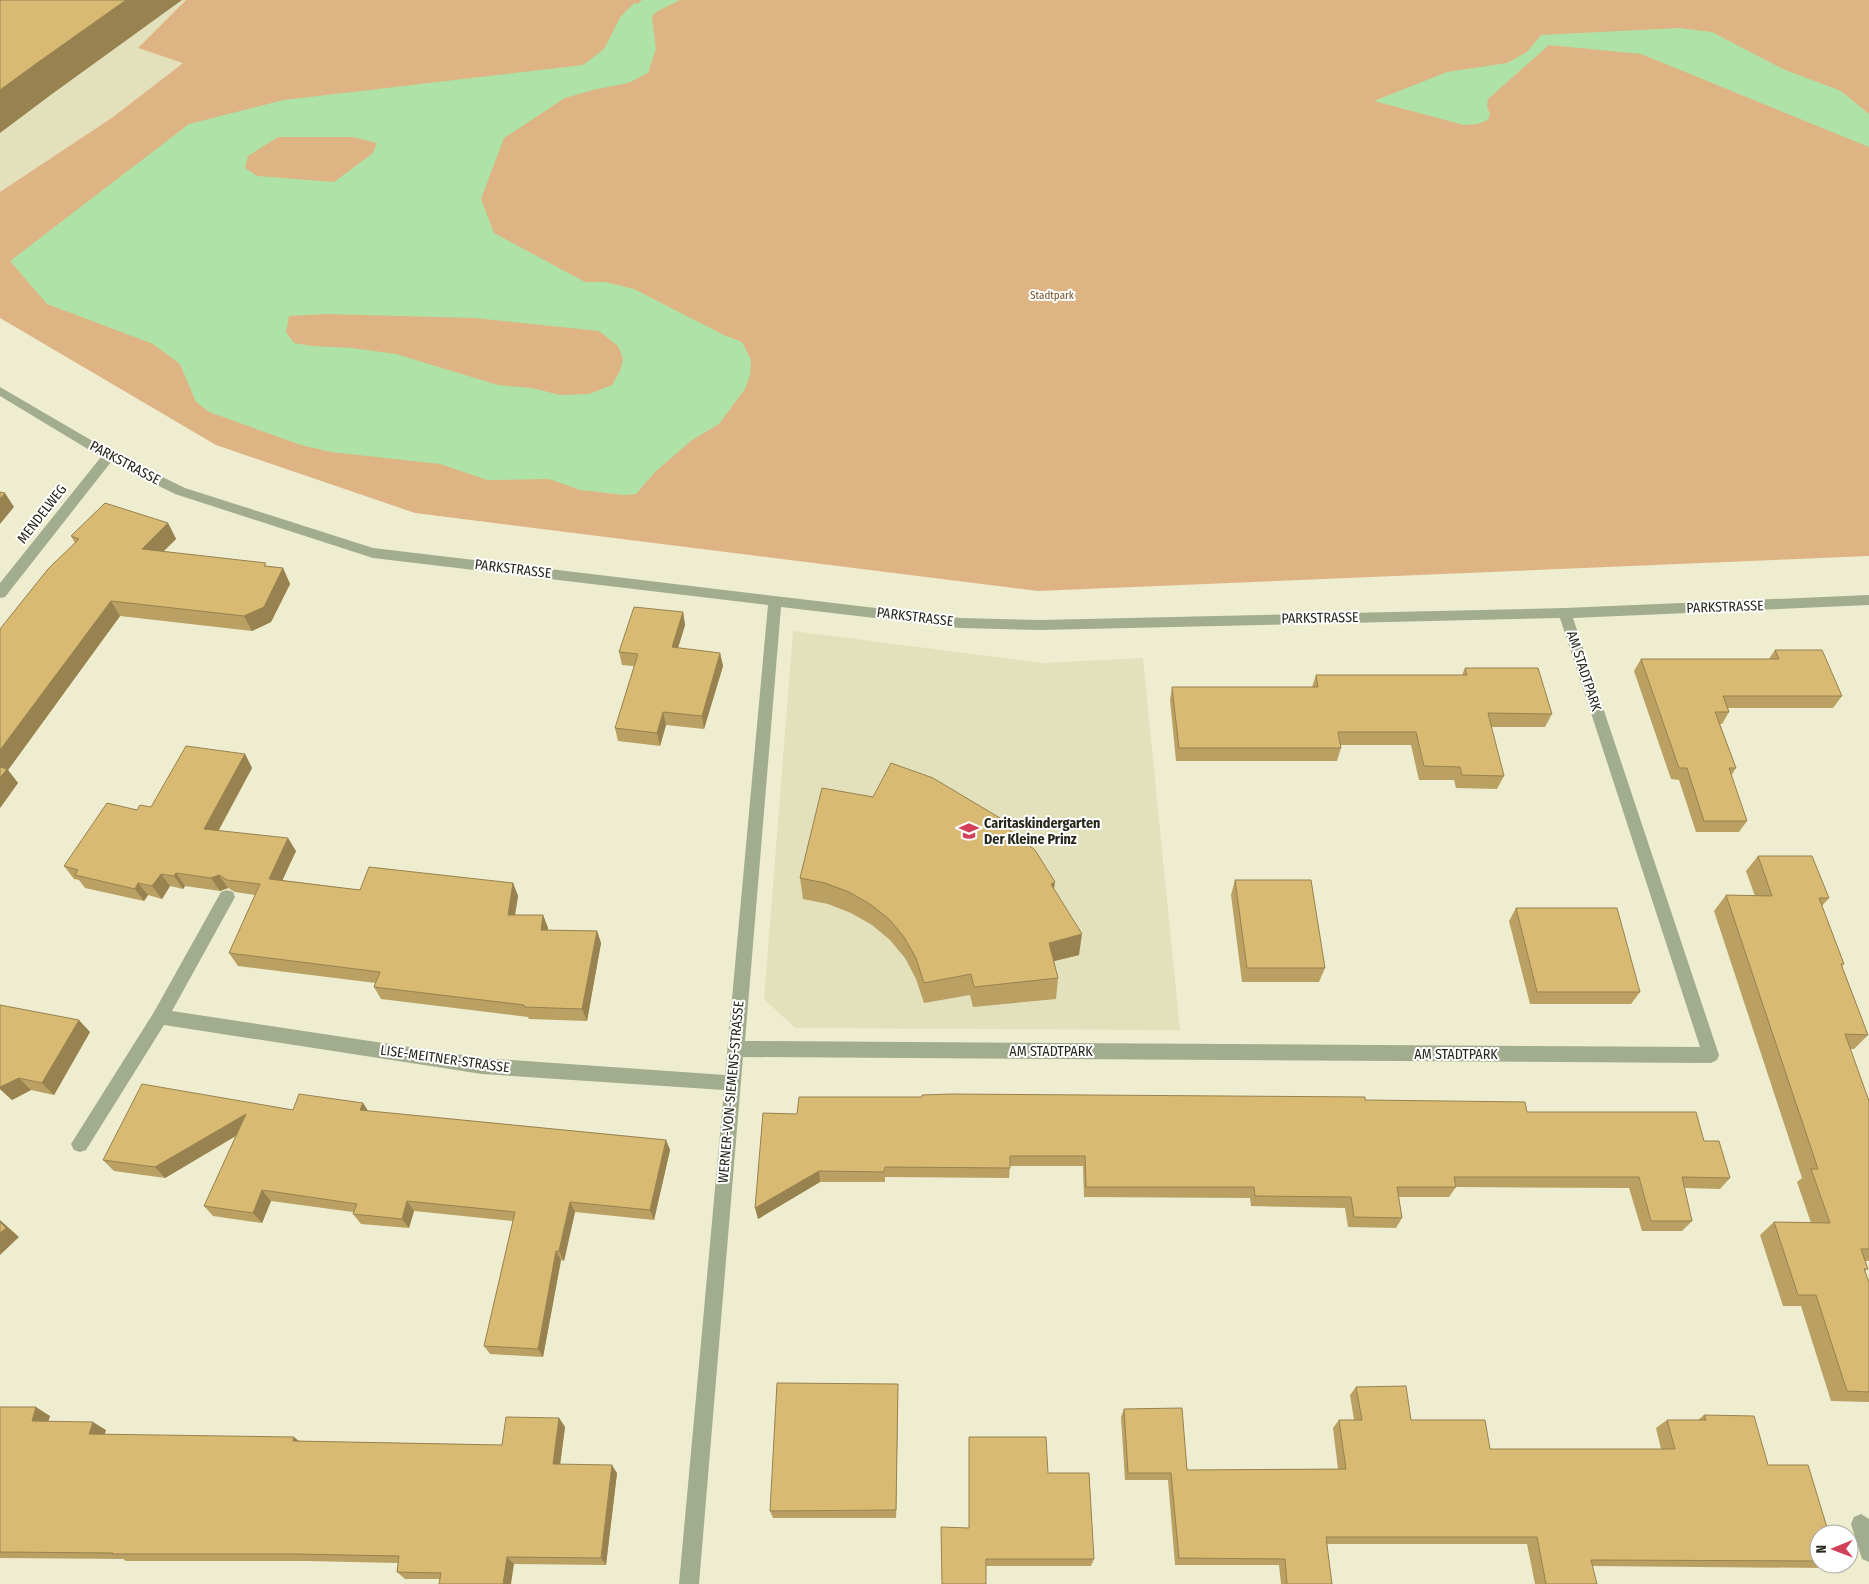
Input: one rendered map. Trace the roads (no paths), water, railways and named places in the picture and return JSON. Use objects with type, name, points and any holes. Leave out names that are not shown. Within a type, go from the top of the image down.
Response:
[{"type":"street","name":"PARKSTRASSE","points":[[0,391],[109,456],[180,491],[373,553],[960,623],[1041,625],[1565,612],[1869,600]]},
{"type":"street","name":"MENDELWEG","points":[[0,593],[109,456]]},
{"type":"street","name":"WERNER-VON-SIEMENS-STRASSE","points":[[689,1584],[775,600]]},
{"type":"street","name":"AM STADTPARK","points":[[735,1050],[1711,1055],[1565,612]]},
{"type":"street","points":[[80,1144],[160,1017],[227,897]]},
{"type":"street","name":"LISE-MEITNER-STRASSE","points":[[160,1017],[482,1066],[732,1083]]},
{"type":"street","points":[[1861,1524],[1869,1552]]},
{"type":"place","name":"Caritaskindergarten Der Kleine Prinz","points":[[969,831]]},
{"type":"park label","name":"Stadtpark","points":[[1052,295]]}]
